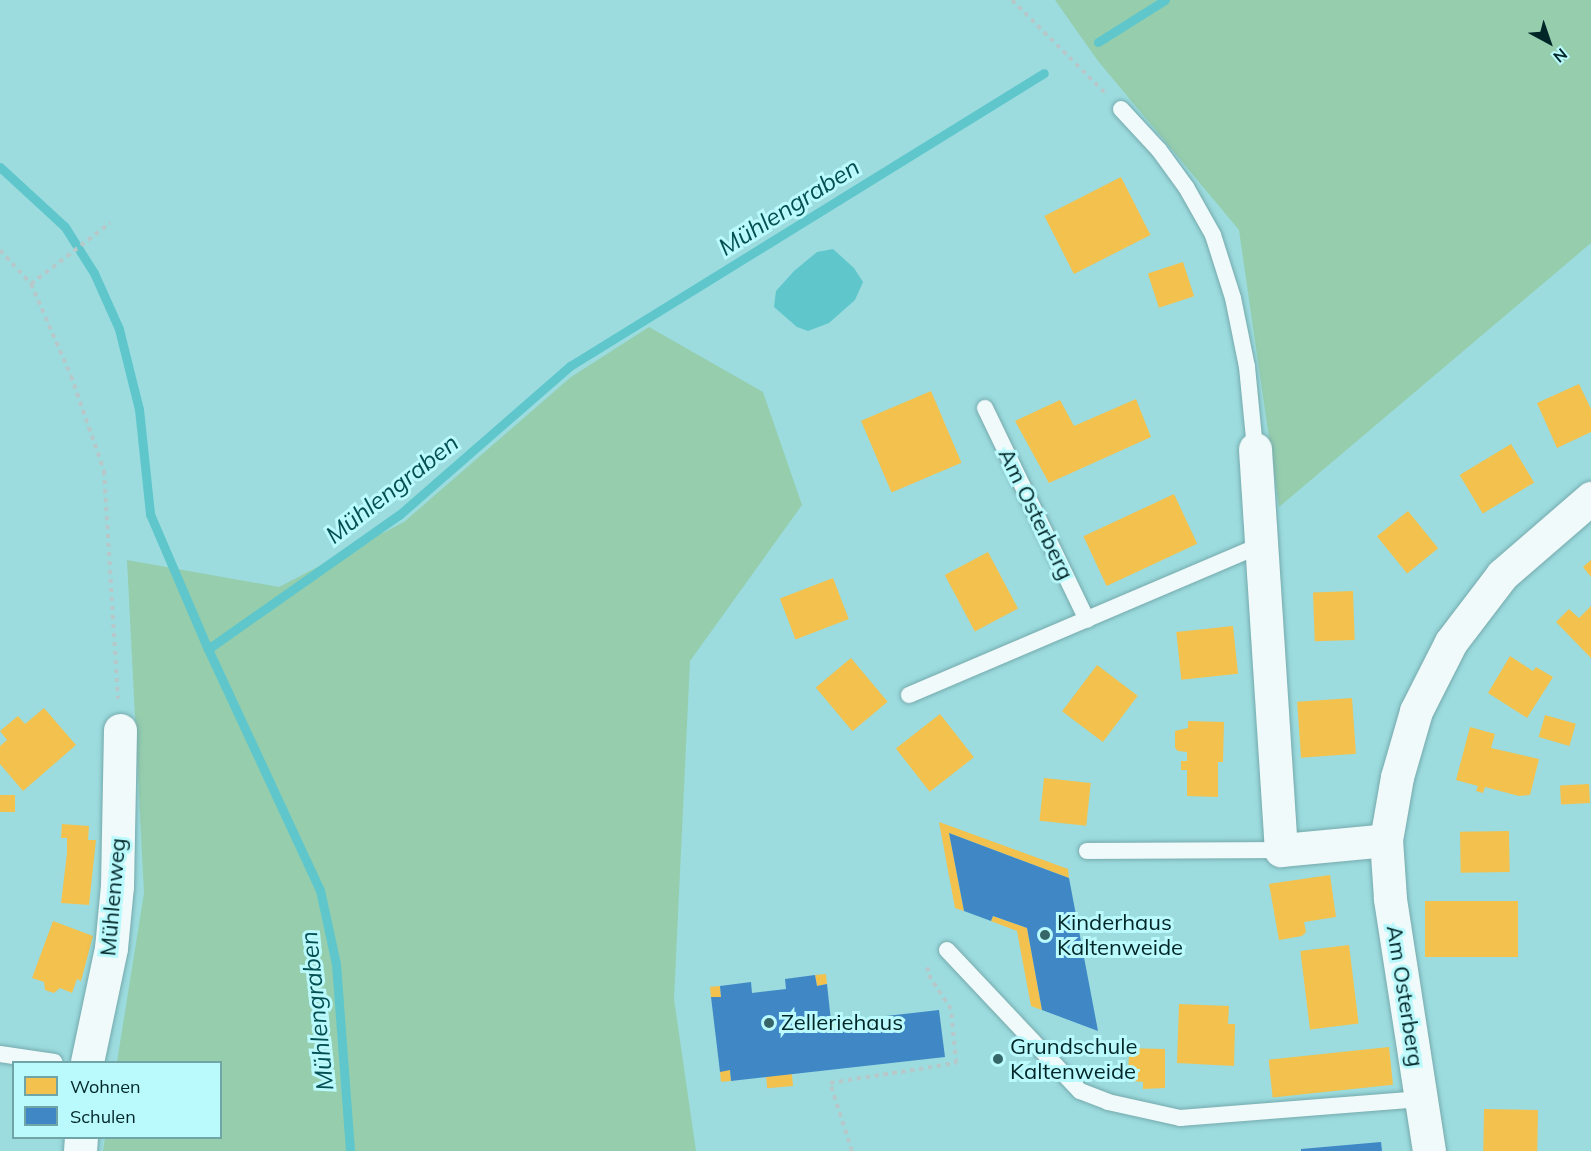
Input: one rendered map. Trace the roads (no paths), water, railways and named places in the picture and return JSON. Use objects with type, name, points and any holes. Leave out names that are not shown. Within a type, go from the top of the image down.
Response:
[{"type":"street","points":[[1255,449],[1263,544],[1281,850],[1386,840]]},
{"type":"street","name":"Am Osterberg","points":[[1429,1151],[1390,898],[1386,840],[1397,777],[1416,711],[1451,642],[1502,575],[1591,498]]},
{"type":"street","name":"Mühlenweg","points":[[87,1061],[111,948],[117,886],[120,730]]},
{"type":"lane","points":[[1121,109],[1159,150],[1186,187],[1213,235],[1238,321],[1247,367],[1255,449]]},
{"type":"lane","name":"Am Osterberg","points":[[985,408],[1088,620]]},
{"type":"lane","points":[[909,695],[1263,544]]},
{"type":"lane","points":[[1087,851],[1281,850]]},
{"type":"lane","points":[[947,950],[1080,1091],[1108,1102],[1180,1118],[1420,1099]]},
{"type":"lane","points":[[0,1054],[47,1061]]},
{"type":"water","points":[[833,249],[854,268],[863,282],[855,300],[829,323],[808,331],[797,327],[774,307],[776,291],[794,271],[817,252]]},
{"type":"waterway","name":"Mühlengraben","points":[[1098,42],[1165,0]]},
{"type":"waterway","name":"Mühlengraben","points":[[208,649],[399,515],[570,366],[1044,73]]},
{"type":"waterway","points":[[0,167],[65,227],[94,273],[119,329],[139,409],[150,514],[208,649],[320,890],[336,964],[350,1151]]},
{"type":"place","name":"Kinderhaus Kaltenweide","points":[[1045,935]]},
{"type":"place","name":"Zelleriehaus","points":[[769,1023]]},
{"type":"place","name":"Grundschule Kaltenweide","points":[[998,1059]]}]
